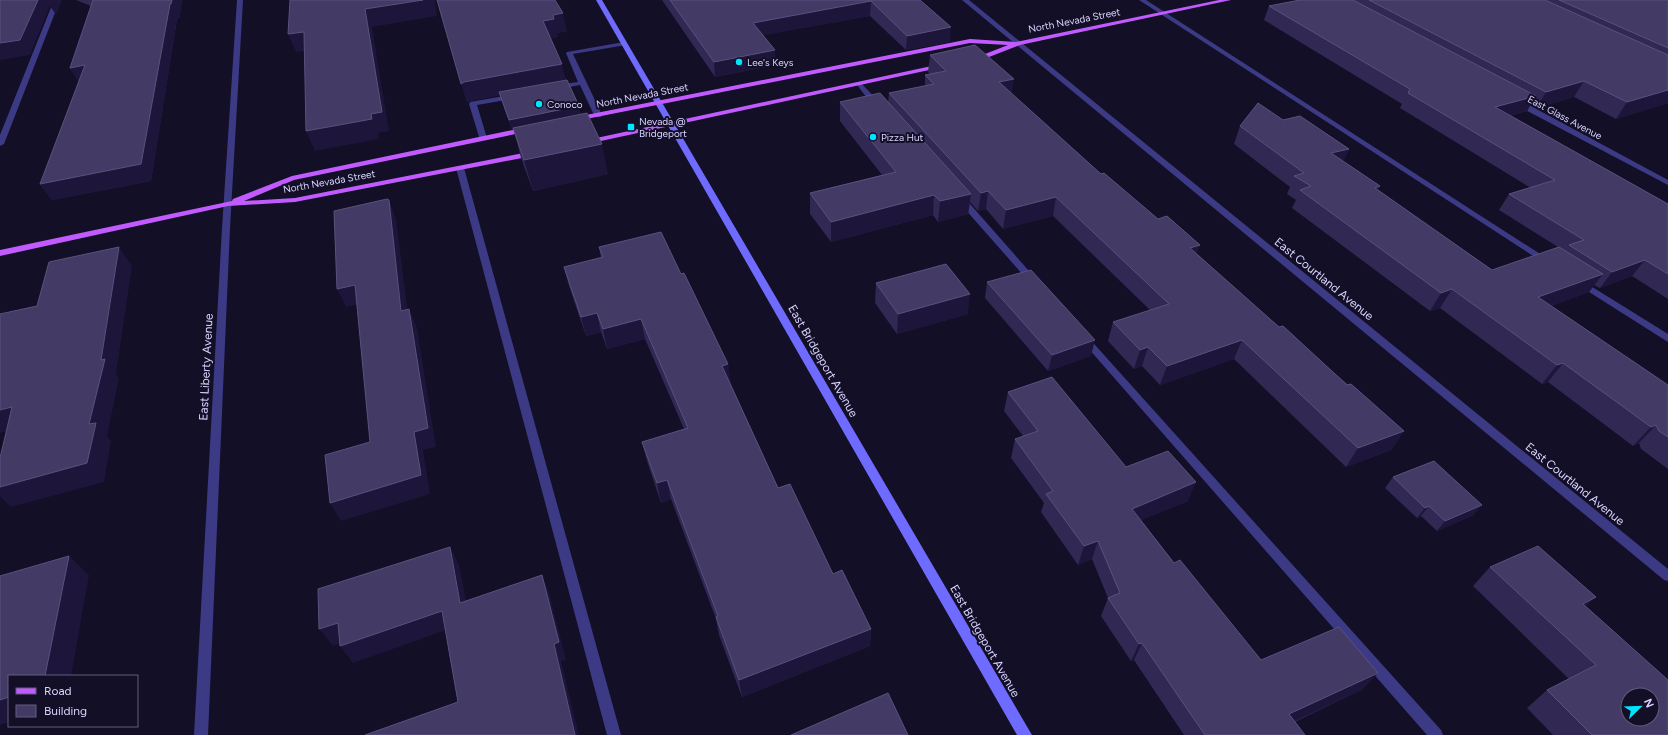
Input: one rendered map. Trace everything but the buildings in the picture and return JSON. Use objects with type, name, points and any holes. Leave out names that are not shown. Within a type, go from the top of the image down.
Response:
[{"type":"main road","name":"North Nevada Street","points":[[965,61],[987,56],[1018,43],[1228,0]]},
{"type":"main road","name":"North Nevada Street","points":[[567,121],[970,41],[1018,43]]},
{"type":"main road","points":[[581,143],[950,64]]},
{"type":"main road","name":"North Nevada Street","points":[[228,204],[292,178],[536,127]]},
{"type":"main road","name":"North Nevada Street","points":[[0,252],[228,204],[295,200],[543,151]]},
{"type":"street","points":[[0,144],[56,0]]},
{"type":"street","name":"East Liberty Avenue","points":[[201,735],[240,0]]},
{"type":"street","name":"East Bridgeport Avenue","points":[[599,0],[1025,735]]},
{"type":"street","name":"East Courtland Avenue","points":[[965,0],[1668,576]]},
{"type":"street","points":[[1142,0],[1555,266]]},
{"type":"street","points":[[598,115],[569,53],[624,44]]},
{"type":"street","points":[[551,89],[582,83]]},
{"type":"street","points":[[859,84],[883,112]]},
{"type":"street","points":[[483,138],[473,104],[520,95]]},
{"type":"street","name":"East Glass Avenue","points":[[1508,97],[1668,183]]},
{"type":"street","points":[[460,168],[614,735]]},
{"type":"street","points":[[952,189],[1041,290]]},
{"type":"street","points":[[1575,279],[1668,339]]},
{"type":"street","points":[[1078,331],[1436,735]]},
{"type":"place","name":"Lee's Keys","points":[[739,62]]},
{"type":"place","name":"Conoco","points":[[539,104]]},
{"type":"place","name":"Nevada @ Bridgeport","points":[[631,127]]},
{"type":"place","name":"Pizza Hut","points":[[873,137]]}]
